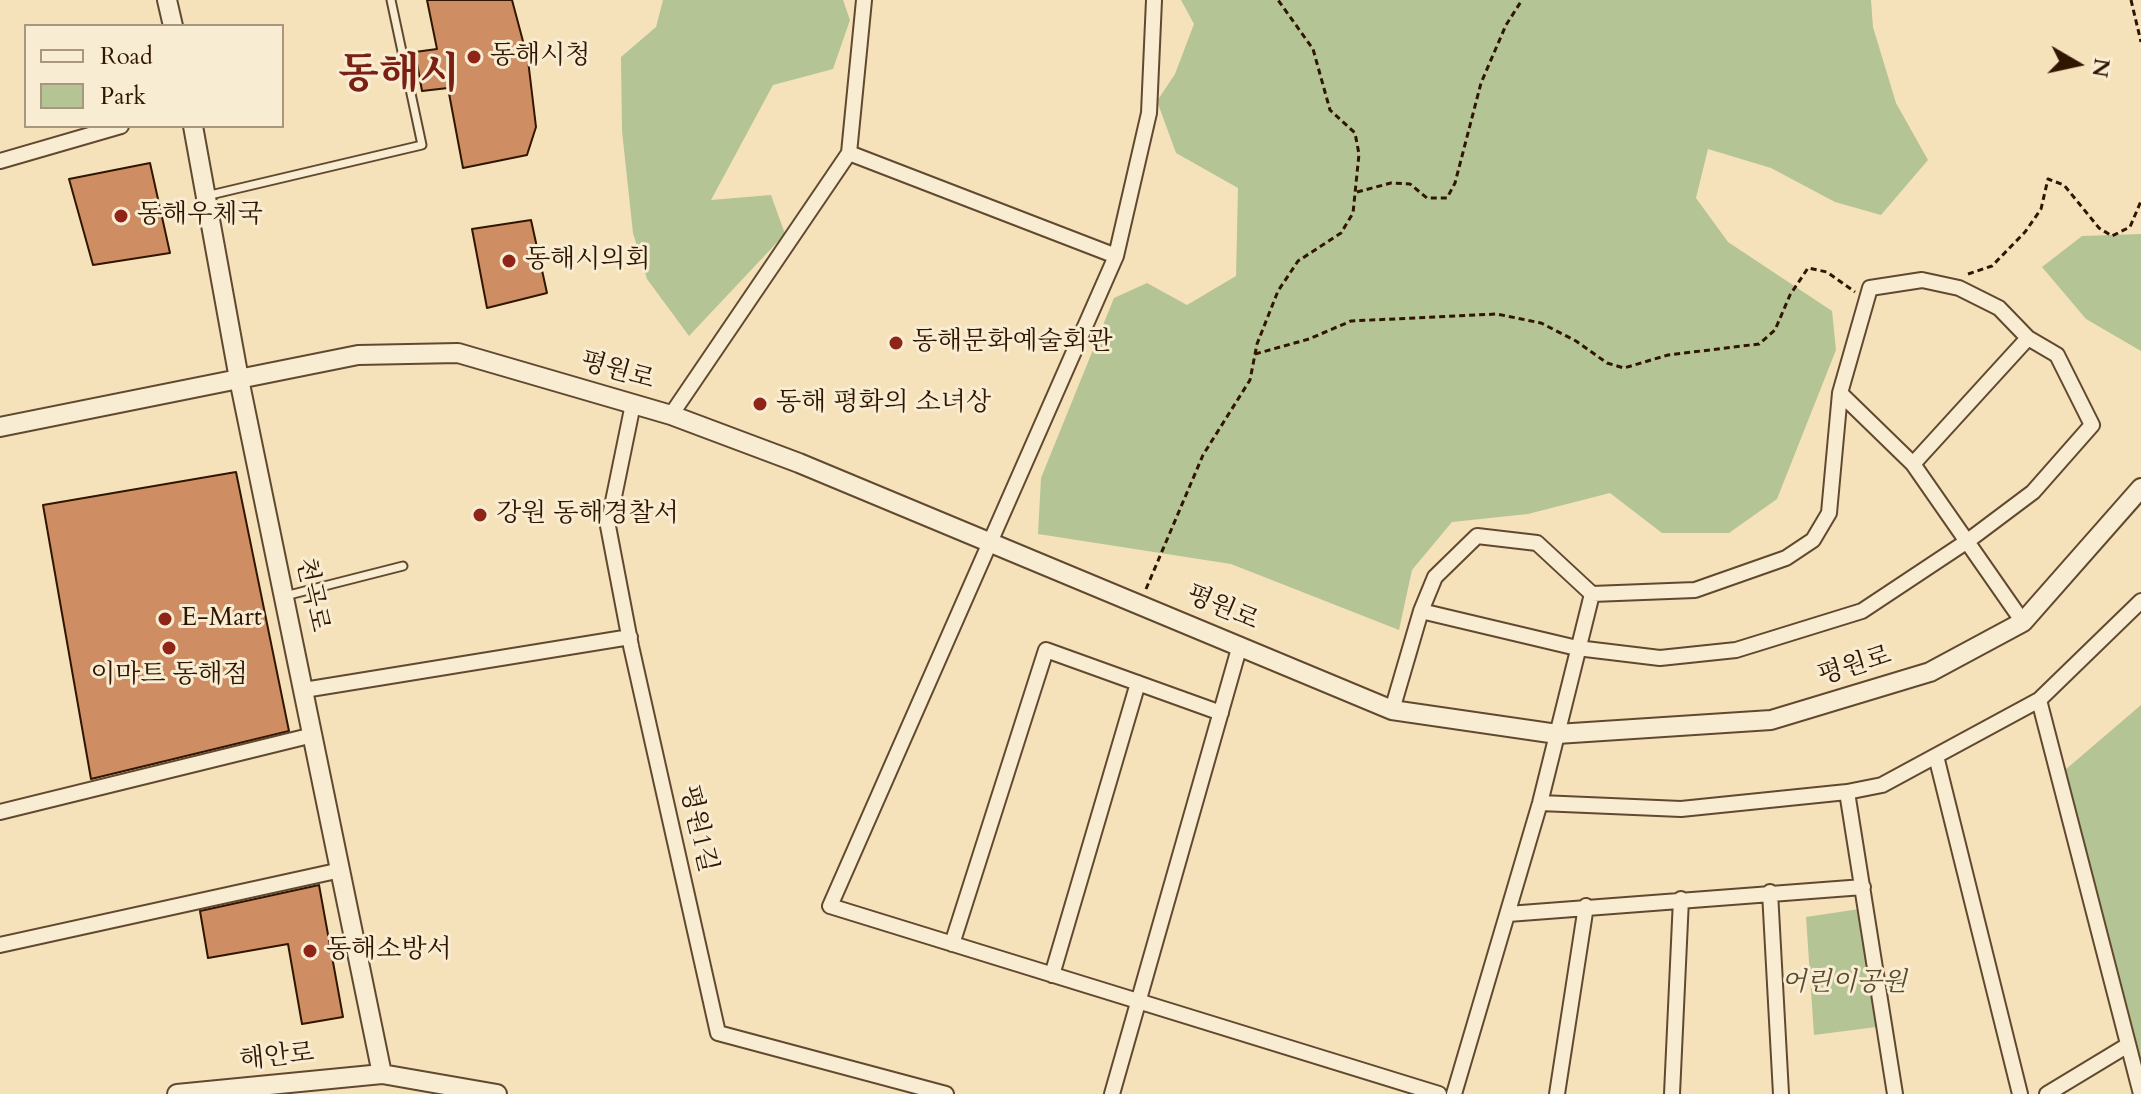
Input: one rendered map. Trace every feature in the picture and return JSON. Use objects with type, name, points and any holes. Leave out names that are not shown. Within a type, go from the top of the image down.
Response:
[{"type":"street","points":[[167,0],[173,24]]},
{"type":"street","points":[[671,415],[849,153],[864,0]]},
{"type":"street","points":[[1154,0],[1149,113],[1116,256],[993,543],[830,906],[1439,1094]]},
{"type":"street","points":[[0,161],[114,128]]},
{"type":"street","name":"천곡로","points":[[193,128],[239,379],[382,1074]]},
{"type":"street","points":[[849,153],[1116,256]]},
{"type":"street","points":[[1392,710],[1421,611],[1435,577],[1477,536],[1537,543],[1592,594],[1695,590],[1786,558],[1813,540],[1829,513],[1840,393],[1870,288],[1922,280],[1959,288],[1999,308],[2028,338],[2057,355],[2092,425],[2033,492],[1969,540],[1862,611],[1736,650],[1660,658],[1577,648],[1421,611]]},
{"type":"street","points":[[1913,464],[2028,338]]},
{"type":"street","name":"평원로","points":[[0,427],[358,355],[458,353],[671,415],[799,463],[1392,710],[1557,734],[1771,720],[1930,672],[2023,622],[2141,488]]},
{"type":"street","points":[[1840,393],[1913,464],[1969,540],[2023,622]]},
{"type":"street","name":"평원1길","points":[[633,404],[608,526],[718,1033],[946,1094]]},
{"type":"street","points":[[1454,1094],[1540,803],[1592,594]]},
{"type":"street","points":[[1540,803],[1681,809],[1847,792],[1882,785],[2039,700],[2141,601]]},
{"type":"street","points":[[304,690],[630,637]]},
{"type":"street","points":[[1112,1094],[1240,645]]},
{"type":"street","points":[[952,944],[1046,650],[1221,713]]},
{"type":"street","points":[[1052,975],[1138,683]]},
{"type":"street","points":[[2039,700],[2141,1094]]},
{"type":"street","points":[[0,812],[313,735]]},
{"type":"street","points":[[1936,756],[2020,1094]]},
{"type":"street","points":[[1847,792],[1895,1094]]},
{"type":"street","points":[[0,945],[341,870]]},
{"type":"street","points":[[1508,914],[1863,887]]},
{"type":"street","points":[[1770,892],[1781,1094]]},
{"type":"street","points":[[1672,1094],[1681,899]]},
{"type":"street","points":[[1557,1094],[1586,906]]},
{"type":"street","points":[[2047,1094],[2128,1045]]},
{"type":"street","name":"해안로","points":[[177,1094],[382,1074],[497,1094]]},
{"type":"lane","points":[[206,196],[422,145],[391,0]]},
{"type":"lane","points":[[285,596],[403,566]]},
{"type":"path","points":[[1140,603],[1203,455],[1250,380],[1266,318],[1284,280],[1306,254],[1341,233],[1353,213],[1359,154],[1355,133],[1330,110],[1313,49],[1278,0]]},
{"type":"path","points":[[1357,192],[1391,183],[1410,184],[1427,198],[1447,198],[1455,183],[1481,83],[1506,25],[1522,0]]},
{"type":"path","points":[[2131,0],[2141,42]]},
{"type":"path","points":[[1959,288],[1969,272],[1992,266],[2025,232],[2041,209],[2048,179],[2064,185],[2099,228],[2112,236],[2130,227],[2141,201]]},
{"type":"path","points":[[1255,354],[1309,339],[1351,321],[1497,314],[1541,323],[1576,341],[1607,363],[1624,368],[1668,355],[1759,344],[1775,330],[1790,295],[1808,268],[1827,272],[1866,300]]},
{"type":"green space","points":[[663,0],[843,0],[850,20],[833,69],[773,85],[711,200],[771,195],[785,234],[689,336],[647,279],[633,233],[622,131],[621,57],[656,27]]},
{"type":"green space","points":[[1181,0],[1871,0],[1873,27],[1896,103],[1928,160],[1881,215],[1835,202],[1771,168],[1708,149],[1696,198],[1728,242],[1832,311],[1836,350],[1777,499],[1729,533],[1662,533],[1610,493],[1528,514],[1452,522],[1412,570],[1399,630],[1231,564],[1038,534],[1041,478],[1114,298],[1147,283],[1187,305],[1236,276],[1238,188],[1176,153],[1157,101],[1175,74],[1194,24]]},
{"type":"green space","points":[[2141,234],[2141,351],[2086,319],[2042,267],[2082,236]]},
{"type":"green space","points":[[2141,705],[2141,1078],[2058,776]]},
{"type":"green space","name":"어린이공원","points":[[1866,908],[1884,1026],[1814,1035],[1806,917]]},
{"type":"building","points":[[427,0],[512,0],[528,60],[536,127],[527,155],[463,168],[448,88],[422,91],[415,52],[437,49]]},
{"type":"building","name":"동해우체국","points":[[150,163],[170,253],[93,265],[69,179]]},
{"type":"building","name":"동해시의회","points":[[531,220],[547,293],[487,308],[472,229]]},
{"type":"building","name":"E-Mart","points":[[236,472],[289,731],[91,779],[43,505]]},
{"type":"building","name":"동해소방서","points":[[319,885],[343,1017],[302,1024],[288,944],[208,958],[200,911]]},
{"type":"place","name":"동해시청","points":[[474,57]]},
{"type":"place","name":"동해우체국","points":[[121,216]]},
{"type":"place","name":"동해시의회","points":[[509,261]]},
{"type":"place","name":"동해문화예술회관","points":[[896,343]]},
{"type":"place","name":"동해 평화의 소녀상","points":[[760,404]]},
{"type":"place","name":"강원 동해경찰서","points":[[480,515]]},
{"type":"place","name":"E-Mart","points":[[165,619]]},
{"type":"place","name":"이마트 동해점","points":[[169,648]]},
{"type":"place","name":"동해소방서","points":[[310,951]]},
{"type":"district","name":"동해시","points":[[399,77]]}]
